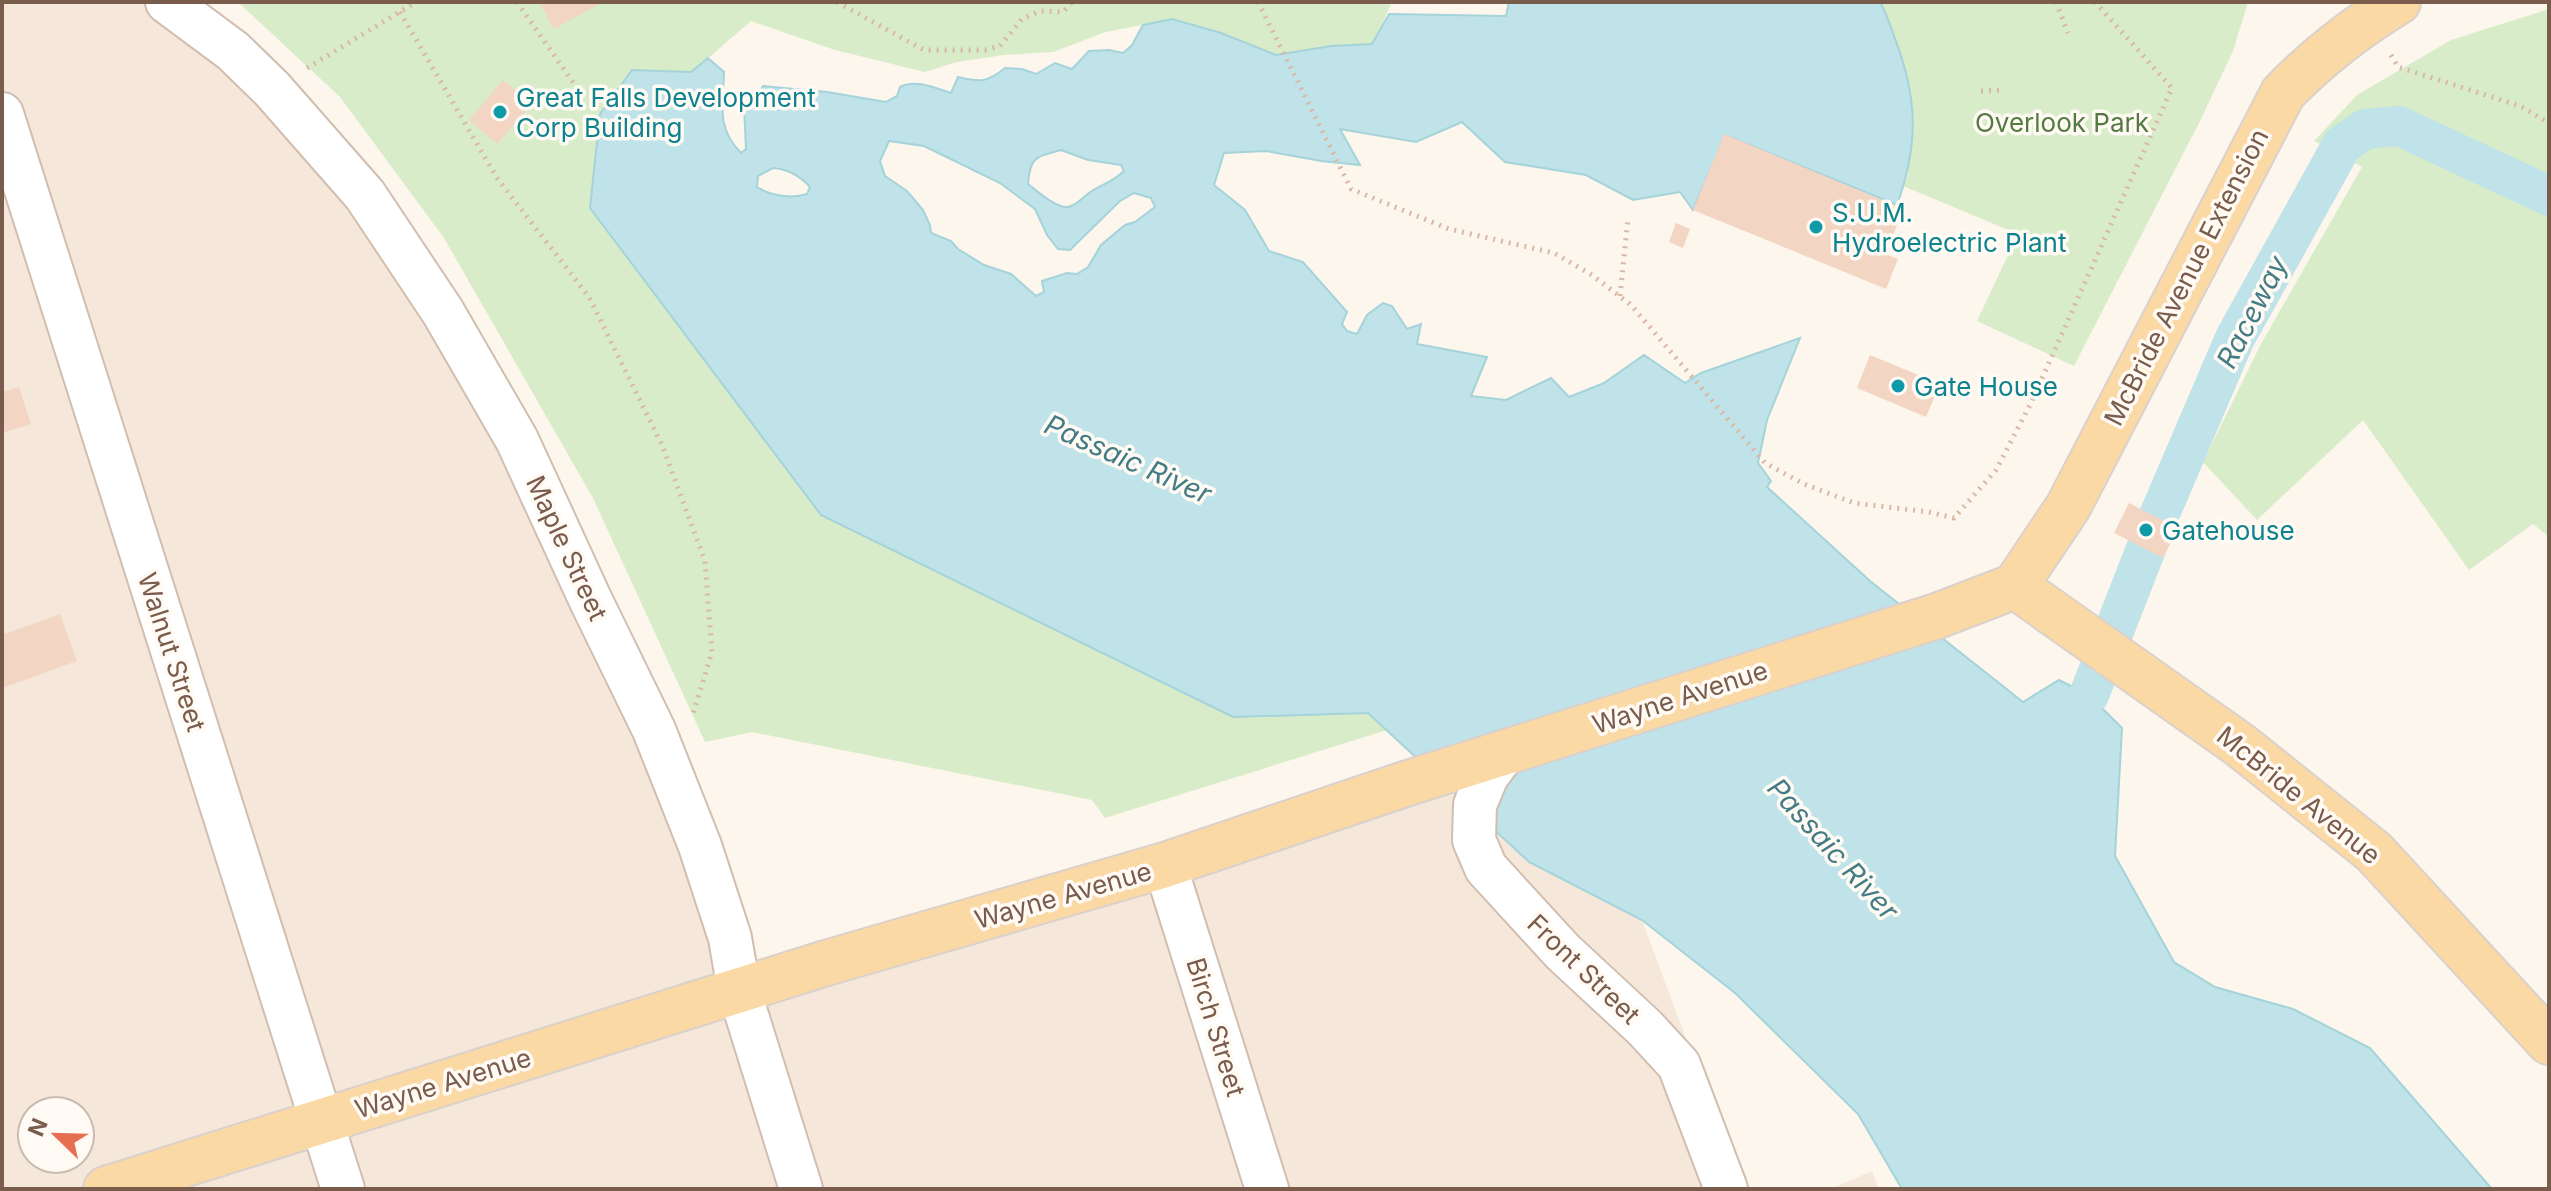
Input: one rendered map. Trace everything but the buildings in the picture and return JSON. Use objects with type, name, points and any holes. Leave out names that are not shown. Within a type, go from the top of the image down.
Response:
[{"type":"main road","name":"McBride Avenue Extension","points":[[2015,586],[2068,507],[2283,93],[2332,47],[2390,6]]},
{"type":"main road","name":"Wayne Avenue","points":[[106,1189],[739,990],[1165,865],[1408,783],[1937,616],[2015,586]]},
{"type":"main road","name":"McBride Avenue","points":[[2015,586],[2240,745],[2374,852],[2549,1042]]},
{"type":"street","name":"Maple Street","points":[[167,2],[233,51],[272,89],[365,195],[443,312],[517,440],[660,745],[700,846],[726,925],[739,990],[801,1189]]},
{"type":"street","name":"Walnut Street","points":[[2,114],[343,1189]]},
{"type":"street","name":"Front Street","points":[[1504,753],[1487,776],[1475,805],[1474,840],[1486,868],[1563,952],[1645,1028],[1679,1065],[1726,1189]]},
{"type":"street","name":"Birch Street","points":[[1165,865],[1267,1189]]},
{"type":"path","points":[[272,89],[416,2]]},
{"type":"path","points":[[517,2],[579,91]]},
{"type":"path","points":[[837,2],[924,50],[985,50],[1000,46],[1022,19],[1040,11],[1063,12],[1072,2]]},
{"type":"path","points":[[1258,2],[1351,189],[1449,229],[1554,253],[1592,275],[1631,305],[1765,463],[1804,484],[1854,503],[1954,518],[1996,470],[2031,403],[2172,88],[2095,2]]},
{"type":"path","points":[[2056,2],[2068,33]]},
{"type":"path","points":[[2390,6],[2398,67],[2520,106],[2549,123]]},
{"type":"path","points":[[400,12],[497,178],[589,297],[662,445],[705,561],[712,652],[693,715],[660,745]]},
{"type":"path","points":[[1981,91],[2003,90]]},
{"type":"path","points":[[1620,297],[1628,218]]},
{"type":"shaded area","points":[[2,2],[163,2],[272,89],[535,479],[740,990],[1466,776],[1529,862],[1642,920],[1742,1189],[2,1189]]},
{"type":"shaded area","points":[[1872,1171],[1879,1189],[1830,1189]]},
{"type":"green space","points":[[238,2],[1392,2],[1373,44],[1331,46],[1276,55],[1221,33],[1172,19],[1106,32],[1053,52],[957,62],[925,72],[835,50],[751,21],[692,72],[590,208],[821,515],[1233,717],[1368,712],[1387,730],[1105,818],[1092,800],[752,732],[705,742],[593,498],[444,238],[340,97]]},
{"type":"green space","name":"Overlook Park","points":[[1880,2],[2248,2],[2233,51],[2201,119],[2074,366],[1977,321],[2018,234],[1903,186],[1908,175]]},
{"type":"green space","points":[[2549,9],[2549,537],[2533,524],[2469,570],[2363,420],[2257,520],[2203,462],[2261,344],[2362,167],[2314,141],[2357,95],[2451,40]]},
{"type":"water","name":"Passaic River","points":[[1509,2],[1880,2],[1908,80],[1913,120],[1909,161],[1897,205],[1725,135],[1693,210],[1680,192],[1633,200],[1586,175],[1505,162],[1462,122],[1416,142],[1340,129],[1360,165],[1266,151],[1224,153],[1214,185],[1245,210],[1269,251],[1303,262],[1347,312],[1342,324],[1347,331],[1357,334],[1367,315],[1383,303],[1392,306],[1407,329],[1421,324],[1417,344],[1487,357],[1471,396],[1506,400],[1551,378],[1569,397],[1604,383],[1644,355],[1685,383],[1701,373],[1800,338],[1767,420],[1758,463],[1771,481],[1767,487],[1870,581],[2023,702],[2059,680],[2089,695],[2122,728],[2115,856],[2174,962],[2215,987],[2293,1009],[2370,1048],[2492,1189],[1902,1189],[1858,1114],[1735,993],[1642,920],[1529,862],[1368,713],[1233,717],[821,515],[590,208],[600,114],[632,70],[691,72],[708,58],[724,72],[724,125],[741,153],[746,149],[744,106],[758,95],[763,86],[886,102],[897,96],[900,87],[913,84],[951,93],[958,77],[983,80],[1005,68],[1036,74],[1055,63],[1072,69],[1089,51],[1123,53],[1132,45],[1143,25],[1172,19],[1221,33],[1276,55],[1331,46],[1372,44],[1389,14],[1506,16]],"holes":[[[889,141],[924,146],[1000,183],[1035,209],[1047,235],[1058,249],[1070,250],[1120,201],[1134,193],[1151,198],[1155,207],[1135,222],[1125,225],[1101,245],[1088,267],[1077,274],[1067,273],[1042,281],[1044,292],[1036,296],[1011,274],[984,265],[951,241],[931,233],[923,210],[907,191],[885,176],[880,161]],[[1061,150],[1088,160],[1121,165],[1124,171],[1074,205],[1061,206],[1028,184],[1030,168],[1036,159]],[[773,168],[778,169],[793,174],[810,187],[807,194],[801,196],[775,194],[757,187],[758,176]]]},
{"type":"waterway","name":"Raceway","points":[[2089,695],[2158,518],[2235,338],[2342,145],[2365,129],[2399,126],[2549,196]]},
{"type":"place","name":"Great Falls Development Corp Building","points":[[500,112]]},
{"type":"place","name":"S.U.M. Hydroelectric Plant","points":[[1816,227]]},
{"type":"place","name":"Gate House","points":[[1898,386]]},
{"type":"place","name":"Gatehouse","points":[[2146,530]]}]
